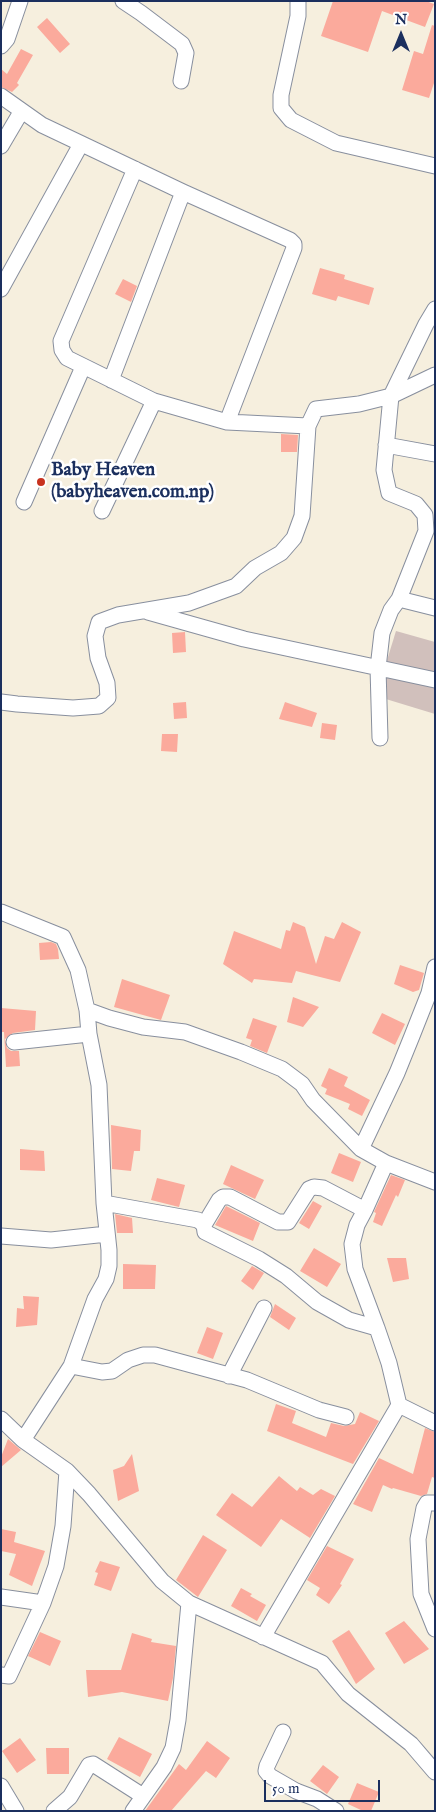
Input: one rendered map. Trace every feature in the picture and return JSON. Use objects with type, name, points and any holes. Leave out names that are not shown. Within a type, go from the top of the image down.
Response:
[{"type":"street","points":[[1,46],[7,39],[20,1]]},
{"type":"street","points":[[123,1],[182,44],[186,53],[181,81]]},
{"type":"street","points":[[298,1],[298,16],[281,95],[281,108],[291,120],[336,143],[435,166]]},
{"type":"street","points":[[1,96],[21,112],[42,125],[290,240],[294,248],[227,422]]},
{"type":"street","points":[[1,146],[21,112]]},
{"type":"street","points":[[1,289],[81,144]]},
{"type":"street","points":[[135,169],[61,341],[62,350],[67,358],[154,401],[227,422],[308,426]]},
{"type":"street","points":[[110,380],[183,192]]},
{"type":"street","points":[[380,738],[378,668],[382,633],[391,610],[399,599],[426,531],[425,515],[416,504],[389,493],[384,470],[391,396],[435,308]]},
{"type":"street","points":[[24,502],[83,367]]},
{"type":"street","points":[[1,702],[74,708],[99,706],[108,698],[107,683],[98,658],[94,636],[99,622],[118,615],[188,602],[236,586],[255,568],[281,553],[294,538],[302,516],[308,426],[316,409],[359,404],[391,396],[435,375]]},
{"type":"street","points":[[102,511],[154,401]]},
{"type":"street","points":[[386,444],[435,454]]},
{"type":"street","points":[[399,599],[435,608]]},
{"type":"street","points":[[144,610],[244,639],[435,680]]},
{"type":"street","points":[[1,912],[63,937],[78,970],[87,1010],[89,1034],[99,1085],[104,1203],[109,1266],[106,1279],[95,1299],[71,1366],[23,1440]]},
{"type":"street","points":[[361,1149],[412,1036],[429,993],[435,967]]},
{"type":"street","points":[[87,1010],[144,1027],[185,1032],[241,1052],[282,1070],[302,1084],[314,1100],[361,1149],[386,1163],[435,1182]]},
{"type":"street","points":[[14,1042],[89,1034]]},
{"type":"street","points":[[263,1637],[399,1405],[389,1363],[355,1269],[352,1244],[357,1225],[386,1163]]},
{"type":"street","points":[[204,1225],[218,1200],[223,1197],[230,1197],[278,1222],[288,1222],[309,1189],[314,1187],[323,1188],[365,1210]]},
{"type":"street","points":[[104,1203],[198,1220],[204,1225],[206,1232],[259,1259],[286,1276],[317,1302],[349,1320],[377,1328]]},
{"type":"street","points":[[1,1236],[51,1240],[107,1234]]},
{"type":"street","points":[[229,1376],[264,1308]]},
{"type":"street","points":[[71,1366],[102,1372],[112,1371],[128,1360],[143,1355],[155,1355],[247,1380],[318,1410],[346,1417]]},
{"type":"street","points":[[399,1405],[435,1423]]},
{"type":"street","points":[[1,1418],[23,1440],[67,1471],[89,1494],[162,1581],[189,1603],[322,1663],[348,1694],[411,1744],[435,1772]]},
{"type":"street","points":[[1,1675],[9,1676],[43,1603],[56,1566],[63,1526],[67,1471]]},
{"type":"street","points":[[435,1503],[427,1503],[424,1508],[418,1539],[422,1594],[435,1629]]},
{"type":"street","points":[[1,1597],[43,1603]]},
{"type":"street","points":[[133,1811],[164,1767],[173,1748],[178,1720],[189,1603]]},
{"type":"street","points":[[283,1732],[266,1771],[270,1776],[296,1791],[336,1811]]},
{"type":"street","points":[[54,1811],[70,1797],[89,1765],[93,1764],[143,1796]]},
{"type":"street","points":[[1,1786],[16,1811]]},
{"type":"shaded area","points":[[396,631],[435,642],[435,714],[376,696]]},
{"type":"building","points":[[333,1],[426,1],[434,4],[425,27],[382,11],[368,52],[321,36]]},
{"type":"building","points":[[47,18],[70,44],[60,53],[37,27]]},
{"type":"building","points":[[432,25],[435,26],[435,80],[429,98],[402,90],[414,51],[423,54]]},
{"type":"building","points":[[21,49],[33,55],[17,83],[19,85],[12,92],[1,87],[1,69],[7,74]]},
{"type":"building","points":[[320,268],[345,275],[344,279],[374,288],[369,305],[338,296],[336,301],[312,294]]},
{"type":"building","points":[[123,279],[137,286],[131,302],[115,294]]},
{"type":"building","points":[[281,434],[298,435],[297,452],[281,452]]},
{"type":"building","points":[[185,632],[186,652],[173,653],[172,633]]},
{"type":"building","points":[[186,702],[187,718],[174,719],[173,703]]},
{"type":"building","points":[[285,702],[317,713],[312,727],[279,719]]},
{"type":"building","points":[[322,723],[337,725],[335,740],[320,738]]},
{"type":"building","points":[[162,734],[178,734],[177,752],[161,751]]},
{"type":"building","points":[[293,922],[305,927],[316,964],[325,936],[334,939],[342,922],[361,932],[340,982],[296,971],[292,983],[254,979],[252,983],[223,964],[234,931],[281,949],[286,930],[290,931]]},
{"type":"building","points":[[51,942],[56,944],[59,959],[40,960],[39,943]]},
{"type":"building","points":[[400,965],[424,973],[419,990],[413,992],[394,984]]},
{"type":"building","points":[[122,979],[170,995],[161,1020],[114,1007]]},
{"type":"building","points":[[293,997],[319,1007],[303,1027],[287,1022]]},
{"type":"building","points":[[1,1008],[36,1011],[35,1030],[13,1033],[5,1039],[7,1048],[11,1051],[19,1051],[20,1066],[6,1067],[4,1032],[1,1032]]},
{"type":"building","points":[[382,1013],[405,1024],[395,1045],[372,1033]]},
{"type":"building","points":[[253,1018],[277,1026],[267,1053],[250,1046],[252,1040],[246,1038]]},
{"type":"building","points":[[329,1068],[348,1077],[344,1086],[370,1100],[362,1116],[348,1109],[350,1104],[325,1094],[327,1089],[321,1086]]},
{"type":"building","points":[[111,1125],[141,1130],[140,1151],[134,1151],[131,1171],[112,1169]]},
{"type":"building","points":[[20,1149],[44,1151],[45,1171],[20,1170]]},
{"type":"building","points":[[339,1153],[361,1162],[353,1182],[331,1173]]},
{"type":"building","points":[[231,1165],[264,1180],[255,1199],[223,1184]]},
{"type":"building","points":[[391,1175],[405,1180],[382,1226],[373,1222],[376,1213],[374,1212]]},
{"type":"building","points":[[157,1178],[185,1185],[179,1207],[151,1200]]},
{"type":"building","points":[[313,1201],[322,1206],[309,1229],[299,1223]]},
{"type":"building","points":[[226,1206],[260,1223],[253,1241],[215,1225]]},
{"type":"building","points":[[115,1214],[132,1218],[133,1233],[117,1233]]},
{"type":"building","points":[[314,1248],[341,1264],[327,1287],[300,1271]]},
{"type":"building","points":[[387,1258],[406,1258],[409,1279],[393,1282]]},
{"type":"building","points":[[123,1264],[156,1265],[155,1289],[123,1289]]},
{"type":"building","points":[[252,1266],[264,1273],[253,1290],[241,1281]]},
{"type":"building","points":[[23,1296],[39,1297],[37,1325],[16,1327],[17,1308],[24,1309]]},
{"type":"building","points":[[275,1304],[296,1318],[289,1330],[270,1317]]},
{"type":"building","points":[[207,1327],[223,1333],[213,1359],[197,1353]]},
{"type":"building","points":[[276,1404],[296,1411],[292,1423],[326,1437],[331,1423],[344,1426],[355,1424],[360,1412],[379,1421],[353,1464],[267,1431]]},
{"type":"building","points":[[425,1428],[435,1432],[435,1478],[432,1477],[427,1494],[421,1496],[383,1485],[372,1512],[353,1504],[379,1458],[413,1474]]},
{"type":"building","points":[[8,1439],[21,1450],[1,1467],[1,1457]]},
{"type":"building","points":[[132,1454],[139,1491],[118,1501],[113,1470],[124,1466]]},
{"type":"building","points":[[279,1476],[297,1491],[300,1487],[313,1495],[321,1489],[335,1496],[310,1538],[281,1519],[261,1547],[216,1515],[232,1493],[252,1507]]},
{"type":"building","points":[[1,1529],[16,1532],[14,1542],[45,1551],[32,1586],[9,1575],[16,1554],[1,1551]]},
{"type":"building","points":[[203,1535],[227,1550],[198,1597],[176,1580]]},
{"type":"building","points":[[327,1546],[354,1559],[340,1584],[342,1585],[329,1604],[316,1595],[320,1588],[307,1580]]},
{"type":"building","points":[[100,1561],[120,1567],[111,1591],[94,1585],[98,1573],[95,1572]]},
{"type":"building","points":[[241,1588],[252,1594],[250,1596],[266,1605],[257,1621],[231,1606]]},
{"type":"building","points":[[404,1621],[429,1649],[404,1664],[385,1633]]},
{"type":"building","points":[[349,1630],[375,1669],[356,1684],[332,1641]]},
{"type":"building","points":[[40,1632],[61,1641],[50,1666],[28,1656]]},
{"type":"building","points":[[132,1633],[152,1639],[151,1642],[176,1646],[173,1678],[168,1701],[122,1692],[88,1697],[86,1670],[121,1670]]},
{"type":"building","points":[[119,1737],[152,1754],[140,1777],[107,1759]]},
{"type":"building","points":[[20,1738],[36,1760],[17,1773],[2,1751]]},
{"type":"building","points":[[207,1741],[230,1758],[216,1778],[206,1771],[171,1811],[145,1811],[179,1764],[186,1770]]},
{"type":"building","points":[[46,1748],[69,1748],[69,1774],[47,1774]]},
{"type":"building","points":[[323,1765],[339,1777],[327,1794],[310,1781]]},
{"type":"building","points":[[357,1783],[379,1792],[371,1811],[363,1811],[348,1804]]},
{"type":"place","name":"Baby Heaven (babyheaven.com.np)","points":[[41,482]]}]
